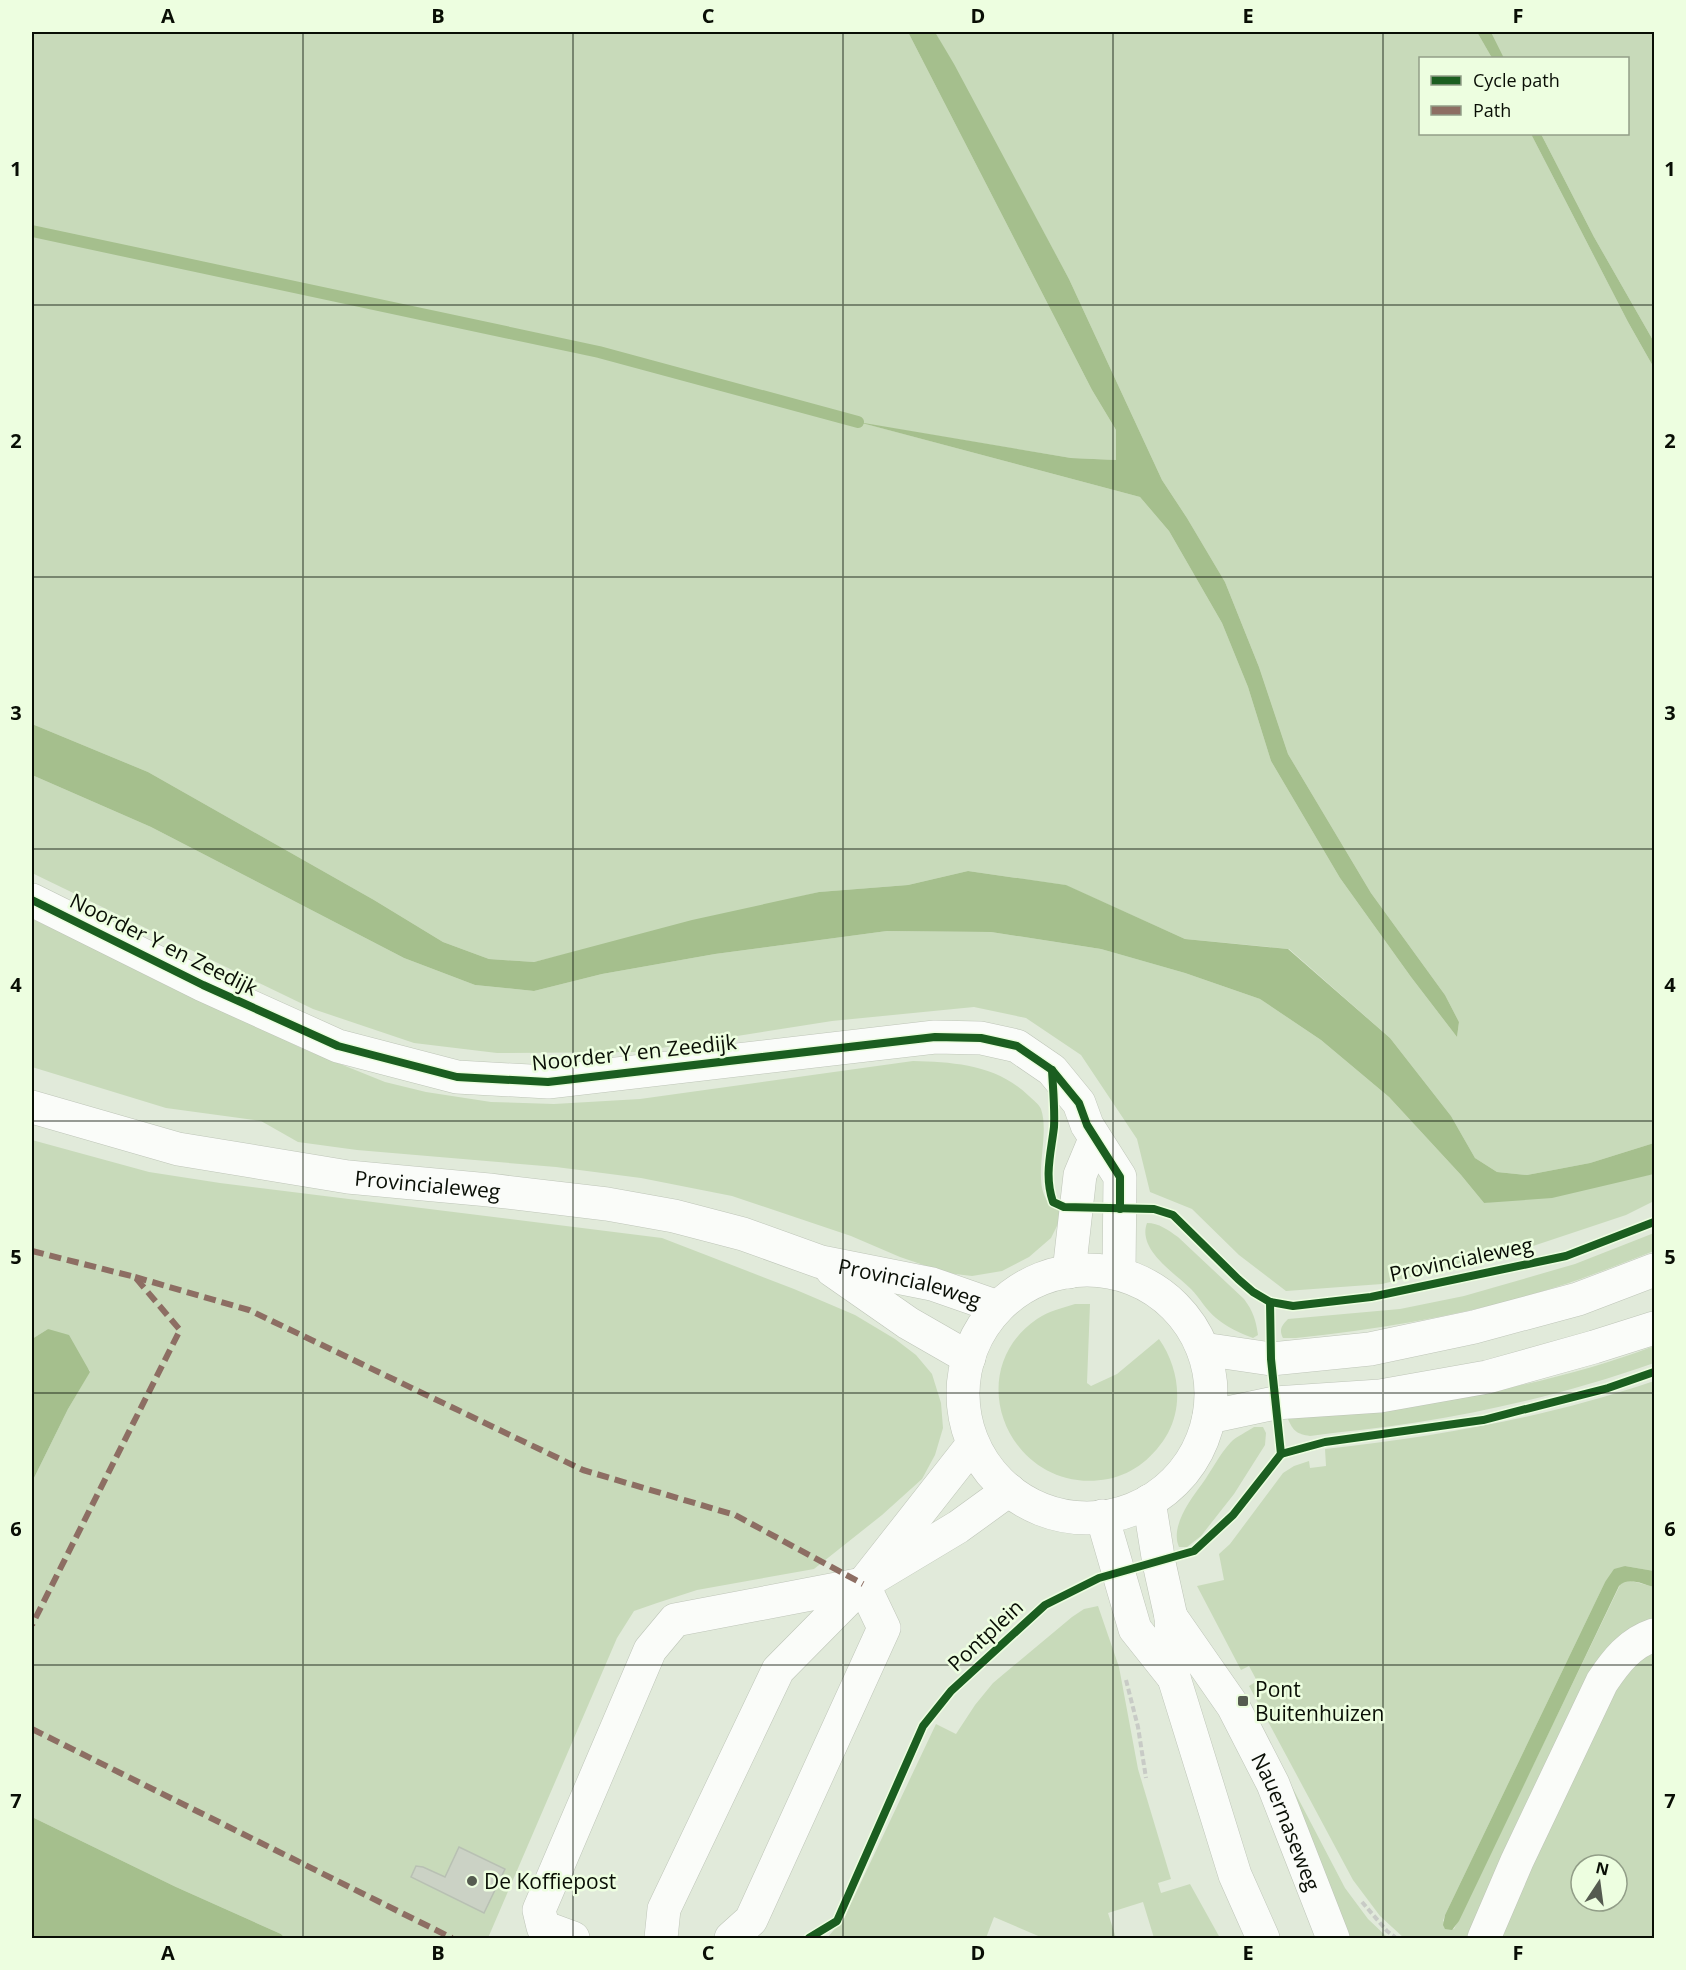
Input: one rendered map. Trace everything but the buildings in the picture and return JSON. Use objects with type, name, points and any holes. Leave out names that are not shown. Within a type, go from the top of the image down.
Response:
[{"type":"main road","name":"Noorder Y en Zeedijk","points":[[32,900],[203,984],[338,1046],[457,1077],[548,1082],[935,1036],[981,1038],[1017,1046],[1052,1070],[1079,1103],[1087,1125],[1120,1177],[1119,1273]]},
{"type":"main road","name":"Provincialeweg","points":[[32,1107],[178,1149],[348,1177],[501,1191],[607,1204],[674,1216],[743,1234],[821,1262],[932,1284],[998,1307]]},
{"type":"main road","points":[[1069,1272],[1080,1175],[1095,1139]]},
{"type":"main road","name":"Provincialeweg","points":[[821,1262],[908,1323],[969,1358]]},
{"type":"main road","points":[[1096,1269],[1119,1273],[1161,1294],[1178,1309],[1192,1328],[1203,1349],[1211,1383],[1209,1417],[1198,1449],[1179,1477],[1149,1501],[1123,1512],[1102,1516],[1063,1515],[1035,1506],[1009,1490],[988,1469],[973,1444],[966,1423],[963,1404],[965,1369],[977,1335],[998,1307],[1027,1285],[1060,1272],[1096,1269]]},
{"type":"main road","points":[[1203,1349],[1271,1359],[1370,1349],[1473,1327],[1578,1299],[1654,1270]]},
{"type":"main road","points":[[1209,1417],[1275,1403],[1380,1396],[1487,1377],[1654,1328]]},
{"type":"main road","points":[[661,1938],[664,1909],[778,1670],[862,1584],[973,1444]]},
{"type":"main road","points":[[573,1938],[543,1927],[539,1910],[650,1650],[675,1620],[862,1584],[958,1527],[1009,1490]]},
{"type":"main road","name":"Nauernaseweg","points":[[1149,1501],[1171,1617],[1174,1678],[1235,1875],[1263,1938]]},
{"type":"main road","name":"Nauernaseweg","points":[[1102,1516],[1135,1629],[1174,1678]]},
{"type":"main road","points":[[731,1938],[751,1920],[884,1628],[862,1584]]},
{"type":"main road","name":"Nauernaseweg","points":[[1171,1617],[1233,1706],[1273,1784],[1333,1938]]},
{"type":"main road","points":[[1484,1938],[1517,1861],[1602,1682],[1614,1664],[1629,1649],[1654,1635]]},
{"type":"shaded area","points":[[32,32],[908,32],[1092,390],[1116,430],[1116,460],[1071,458],[866,424],[1140,497],[1169,531],[1222,623],[1248,687],[1271,761],[1340,878],[1457,1037],[1459,1022],[1445,995],[1371,893],[1288,754],[1259,667],[1225,582],[1162,480],[1069,279],[935,32],[1477,32],[1491,57],[1419,57],[1419,135],[1532,135],[1654,368],[1654,1143],[1590,1163],[1527,1175],[1497,1172],[1475,1158],[1451,1116],[1390,1038],[1289,949],[1185,939],[1065,885],[968,871],[908,885],[819,892],[534,962],[489,959],[443,942],[374,900],[148,772],[32,724]]},
{"type":"shaded area","points":[[908,32],[935,32],[954,64],[1069,279],[1162,480],[1225,582],[1259,667],[1288,754],[1371,893],[1445,995],[1459,1022],[1457,1037],[1340,878],[1271,761],[1248,687],[1222,623],[1169,531],[1140,497],[858,422],[1071,458],[1116,460],[1116,430],[1092,390]]},
{"type":"shaded area","points":[[1477,32],[1491,32],[1504,57],[1491,57]]},
{"type":"shaded area","points":[[1491,32],[1654,32],[1654,342],[1594,237],[1542,135],[1629,135],[1629,57],[1504,57]]},
{"type":"shaded area","points":[[1532,135],[1542,135],[1594,237],[1654,342],[1654,368]]},
{"type":"shaded area","points":[[32,724],[148,772],[374,900],[443,942],[489,959],[534,962],[692,920],[819,892],[908,885],[968,871],[1066,885],[1185,939],[1288,949],[1390,1038],[1451,1116],[1475,1158],[1497,1172],[1527,1175],[1590,1163],[1654,1143],[1654,1174],[1552,1198],[1484,1203],[1389,1097],[1321,1040],[1260,999],[1185,973],[1101,949],[991,932],[887,931],[715,954],[602,974],[534,991],[475,985],[404,958],[151,827],[32,775]]},
{"type":"shaded area","points":[[32,775],[151,827],[404,958],[475,985],[534,991],[602,974],[715,954],[887,931],[991,932],[1101,949],[1185,973],[1260,999],[1321,1040],[1389,1097],[1484,1203],[1654,1174],[1654,1201],[1626,1215],[1533,1246],[1382,1284],[1286,1291],[1239,1255],[1192,1209],[1150,1192],[1137,1139],[1081,1055],[1026,1018],[974,1007],[832,1021],[636,1052],[497,1053],[414,1043],[313,1009],[32,873]]},
{"type":"shaded area","points":[[32,919],[185,990],[303,1049],[385,1082],[426,1092],[491,1102],[554,1104],[640,1099],[913,1061],[975,1067],[1017,1086],[1040,1107],[1044,1136],[1041,1166],[1043,1193],[1049,1203],[1060,1211],[1059,1222],[1051,1238],[1029,1257],[1002,1271],[972,1276],[947,1273],[900,1257],[851,1236],[732,1196],[641,1178],[556,1167],[357,1150],[298,1142],[261,1121],[166,1108],[32,1067]]},
{"type":"shaded area","points":[[32,1140],[149,1172],[220,1183],[662,1238],[855,1315],[895,1339],[916,1355],[932,1374],[941,1403],[943,1428],[935,1455],[922,1479],[882,1515],[814,1569],[697,1590],[634,1611],[617,1638],[488,1938],[285,1938],[281,1934],[176,1887],[32,1817],[32,1482],[68,1409],[90,1371],[48,1329],[32,1339]]},
{"type":"shaded area","points":[[1147,1223],[1167,1229],[1178,1237],[1244,1299],[1254,1316],[1258,1335],[1253,1338],[1233,1330],[1212,1315],[1191,1289],[1152,1252],[1145,1233]]},
{"type":"shaded area","points":[[1654,1233],[1654,1251],[1581,1279],[1524,1297],[1460,1313],[1362,1330],[1296,1338],[1283,1338],[1281,1333],[1281,1328],[1288,1319],[1400,1309],[1464,1296],[1575,1264]]},
{"type":"shaded area","points":[[1075,1304],[1090,1304],[1087,1383],[1091,1386],[1117,1374],[1159,1339],[1171,1361],[1177,1385],[1173,1421],[1163,1441],[1143,1463],[1118,1477],[1074,1480],[1045,1469],[1022,1451],[1006,1426],[999,1399],[1001,1370],[1013,1342],[1037,1319]]},
{"type":"shaded area","points":[[48,1329],[69,1335],[90,1372],[68,1409],[32,1482],[32,1339]]},
{"type":"shaded area","points":[[1654,1346],[1654,1363],[1538,1398],[1479,1411],[1405,1424],[1310,1436],[1296,1431],[1288,1419],[1428,1402],[1474,1394],[1565,1375]]},
{"type":"shaded area","points":[[1654,1381],[1654,1571],[1625,1566],[1605,1582],[1445,1915],[1443,1921],[1454,1929],[1621,1583],[1628,1580],[1654,1587],[1654,1622],[1475,1938],[1404,1938],[1380,1916],[1353,1880],[1249,1686],[1257,1681],[1249,1666],[1241,1670],[1197,1586],[1224,1580],[1219,1554],[1230,1544],[1283,1473],[1309,1461],[1310,1468],[1326,1466],[1325,1449],[1451,1432],[1492,1424],[1573,1405]]},
{"type":"shaded area","points":[[1254,1427],[1263,1427],[1266,1433],[1265,1445],[1234,1494],[1201,1536],[1187,1547],[1179,1547],[1177,1531],[1187,1506],[1231,1442]]},
{"type":"shaded area","points":[[1625,1566],[1654,1571],[1654,1587],[1631,1581],[1619,1586],[1459,1921],[1452,1930],[1445,1929],[1443,1925],[1445,1915],[1605,1582],[1614,1569]]},
{"type":"shaded area","points":[[1098,1606],[1119,1667],[1138,1769],[1171,1879],[1158,1883],[1161,1893],[1190,1884],[1220,1938],[1154,1938],[1143,1902],[1108,1913],[1116,1938],[1043,1938],[994,1917],[986,1938],[827,1938],[844,1918],[936,1724],[956,1734],[993,1683],[1072,1617],[1084,1609]]},
{"type":"shaded area","points":[[1654,1652],[1654,1938],[1494,1938],[1610,1690],[1636,1663]]},
{"type":"shaded area","points":[[1289,1781],[1345,1888],[1368,1919],[1388,1938],[1344,1938]]},
{"type":"shaded area","points":[[32,1817],[176,1887],[281,1934],[285,1938],[32,1938]]},
{"type":"waterway","points":[[32,231],[599,352],[858,422]]},
{"type":"marked path","points":[[32,1251],[135,1277],[180,1330],[32,1625]]},
{"type":"marked path","points":[[135,1277],[249,1310],[583,1470],[735,1515],[863,1584]]},
{"type":"marked path","points":[[32,1729],[452,1938]]},
{"type":"cycle path","points":[[32,900],[203,985],[338,1046],[457,1077],[548,1082],[935,1037],[981,1038],[1017,1046],[1052,1070],[1079,1103],[1087,1125],[1120,1177],[1120,1209]]},
{"type":"cycle path","points":[[1052,1070],[1054,1127],[1049,1183],[1053,1202],[1064,1207],[1154,1209],[1173,1215],[1238,1279],[1253,1292],[1270,1302],[1293,1306],[1371,1297],[1566,1256],[1654,1222]]},
{"type":"cycle path","points":[[1270,1302],[1271,1359],[1281,1454]]},
{"type":"cycle path","points":[[1281,1454],[1325,1442],[1483,1420],[1608,1388],[1654,1372]]},
{"type":"cycle path","name":"Pontplein","points":[[809,1938],[837,1921],[923,1726],[951,1691],[1045,1605],[1099,1578],[1194,1551],[1233,1515],[1281,1454]]},
{"type":"place","name":"Pont Buitenhuizen","points":[[1243,1701]]},
{"type":"place","name":"De Koffiepost","points":[[472,1881]]}]
